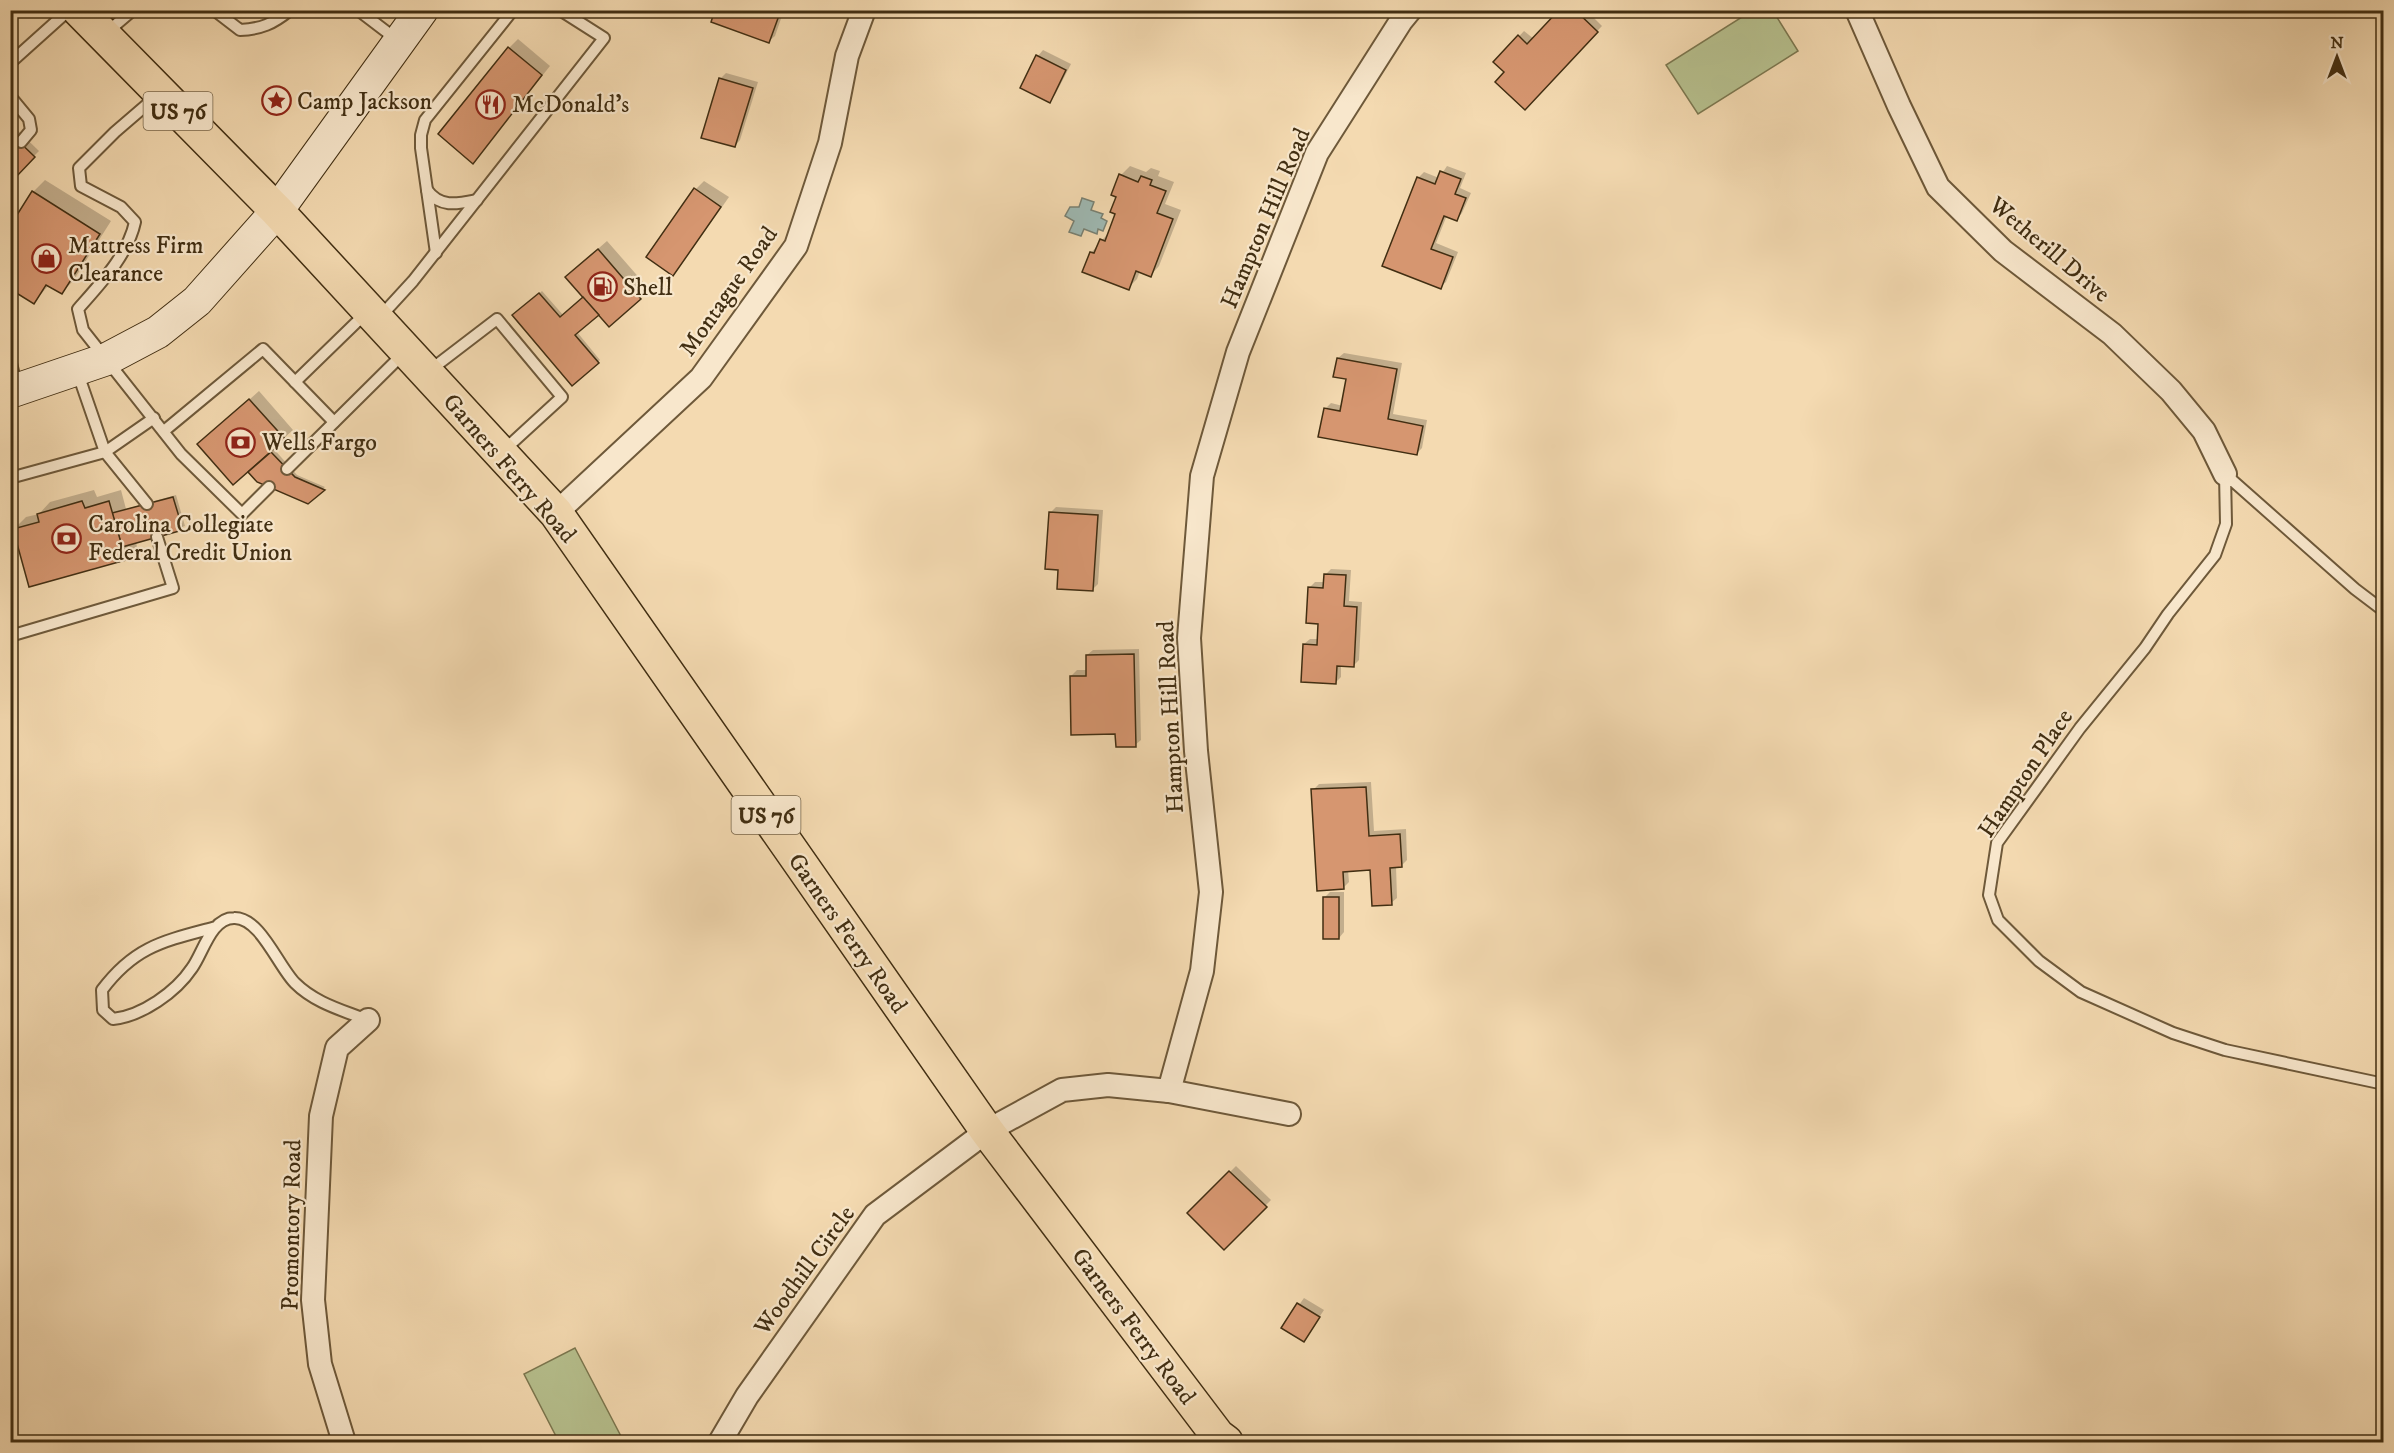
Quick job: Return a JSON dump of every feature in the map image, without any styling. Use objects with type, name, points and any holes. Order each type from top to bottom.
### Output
[{"type":"main road","name":"US 76","points":[[79,10],[277,211]]},
{"type":"main road","points":[[14,391],[107,359],[158,332],[197,301],[277,211],[422,10]]},
{"type":"main road","name":"Garners Ferry Road","points":[[277,211],[556,513],[987,1131],[1226,1443]]},
{"type":"street","name":"Montague Road","points":[[556,513],[701,378],[795,246],[830,144],[847,56],[864,10]]},
{"type":"street","name":"Hampton Hill Road","points":[[1169,1091],[1202,971],[1210,892],[1196,751],[1189,638],[1202,476],[1238,352],[1317,153],[1410,10]]},
{"type":"street","name":"Wetherill Drive","points":[[1857,10],[1938,187],[2002,251],[2112,334],[2171,391],[2204,430],[2225,474]]},
{"type":"street","name":"Promontory Road","points":[[344,1443],[320,1364],[314,1300],[321,1116],[337,1048],[368,1020]]},
{"type":"street","points":[[987,1131],[1062,1090],[1108,1085],[1169,1091],[1289,1114]]},
{"type":"street","name":"Woodhill Circle","points":[[720,1443],[747,1396],[875,1215],[987,1131]]},
{"type":"lane","points":[[10,63],[69,10]]},
{"type":"lane","points":[[104,36],[133,10]]},
{"type":"lane","points":[[214,10],[240,30],[262,28],[278,20],[290,10]]},
{"type":"lane","points":[[358,10],[399,42]]},
{"type":"lane","points":[[436,253],[421,135],[425,120],[513,10]]},
{"type":"lane","points":[[295,382],[373,315],[436,253],[604,38],[560,10]]},
{"type":"lane","points":[[160,93],[115,132],[79,168],[81,186],[121,207],[135,222],[132,238],[99,286],[78,309],[83,330],[181,454],[242,514],[269,487]]},
{"type":"lane","points":[[10,96],[29,118],[31,130],[21,142]]},
{"type":"lane","points":[[427,189],[433,199],[444,204],[459,204],[477,200]]},
{"type":"lane","points":[[287,469],[334,422],[416,362],[497,319],[562,397],[501,453]]},
{"type":"lane","points":[[164,431],[263,349],[334,422]]},
{"type":"lane","points":[[10,359],[14,391]]},
{"type":"lane","points":[[76,370],[105,452],[147,504]]},
{"type":"lane","points":[[10,478],[105,452],[154,418]]},
{"type":"lane","points":[[2225,474],[2346,581],[2384,611]]},
{"type":"lane","name":"Hampton Place","points":[[2225,474],[2226,524],[2215,555],[2168,614],[2145,648],[2080,728],[1997,843],[1989,895],[1998,920],[2039,962],[2081,992],[2173,1033],[2225,1050],[2384,1084]]},
{"type":"lane","points":[[12,636],[172,588],[157,537]]},
{"type":"lane","points":[[216,927],[169,940],[137,954],[118,969],[102,990],[103,1010],[113,1019],[127,1017],[173,990],[192,969],[216,927],[225,920],[236,918],[246,921],[260,932],[295,983],[318,1001],[368,1020]]},
{"type":"green space","points":[[1753,10],[1773,11],[1798,51],[1698,114],[1666,65]]},
{"type":"green space","points":[[575,1348],[624,1442],[559,1442],[524,1374]]},
{"type":"water","points":[[1082,198],[1094,202],[1091,210],[1103,214],[1101,218],[1107,221],[1103,231],[1098,229],[1097,234],[1084,229],[1081,236],[1069,232],[1074,221],[1065,216],[1070,207],[1079,207]]},
{"type":"building","points":[[715,10],[781,10],[769,43],[711,22]]},
{"type":"building","points":[[1559,10],[1575,10],[1598,32],[1525,110],[1495,82],[1504,72],[1493,62],[1518,35],[1527,44]]},
{"type":"building","name":"McDonald's","points":[[508,47],[542,75],[473,164],[438,134]]},
{"type":"building","points":[[1036,55],[1066,70],[1050,103],[1020,88]]},
{"type":"building","points":[[719,78],[753,88],[735,147],[701,138]]},
{"type":"building","points":[[10,133],[35,157],[17,176],[10,168]]},
{"type":"building","points":[[1440,171],[1461,179],[1455,194],[1466,198],[1457,221],[1444,216],[1431,249],[1453,257],[1441,289],[1382,266],[1417,177],[1435,184]]},
{"type":"building","points":[[1119,174],[1138,182],[1141,176],[1152,180],[1150,185],[1166,191],[1157,213],[1173,219],[1151,277],[1136,271],[1129,290],[1082,272],[1090,252],[1094,253],[1100,239],[1105,241],[1115,214],[1110,212],[1116,197],[1111,195]]},
{"type":"building","points":[[694,188],[721,207],[673,276],[646,257]]},
{"type":"building","name":"Mattress Firm Clearance","points":[[32,191],[100,234],[62,294],[46,285],[34,304],[10,289],[10,226]]},
{"type":"building","name":"Shell","points":[[598,249],[641,299],[609,327],[565,277]]},
{"type":"building","points":[[539,293],[560,317],[583,297],[599,315],[575,335],[599,363],[572,386],[512,315]]},
{"type":"building","points":[[1337,358],[1397,369],[1388,419],[1423,426],[1417,455],[1318,437],[1324,408],[1340,411],[1346,379],[1333,377]]},
{"type":"building","name":"Wells Fargo","points":[[249,399],[285,439],[233,485],[197,444]]},
{"type":"building","points":[[271,452],[295,477],[325,490],[308,504],[257,482],[248,472]]},
{"type":"building","points":[[173,497],[183,530],[122,547],[112,513]]},
{"type":"building","name":"Carolina Collegiate Federal Credit Union","points":[[82,501],[85,508],[109,501],[126,560],[29,587],[13,529],[39,522],[37,514]]},
{"type":"building","points":[[1049,512],[1098,515],[1093,591],[1057,589],[1058,570],[1045,569]]},
{"type":"building","points":[[1324,574],[1346,575],[1344,606],[1357,607],[1354,667],[1337,666],[1336,684],[1301,682],[1303,644],[1317,645],[1318,624],[1306,623],[1308,587],[1323,588]]},
{"type":"building","points":[[1134,654],[1136,747],[1116,747],[1115,734],[1071,735],[1070,676],[1086,676],[1086,655]]},
{"type":"building","points":[[1366,787],[1369,836],[1400,834],[1402,867],[1390,868],[1392,905],[1372,906],[1370,870],[1343,872],[1344,889],[1317,891],[1311,789]]},
{"type":"building","points":[[1323,897],[1339,897],[1339,939],[1323,939]]},
{"type":"building","points":[[1229,1171],[1267,1207],[1224,1250],[1187,1213]]},
{"type":"building","points":[[1297,1303],[1320,1317],[1304,1342],[1281,1328]]},
{"type":"place","name":"Camp Jackson","points":[[276,101]]},
{"type":"place","name":"McDonald's","points":[[491,104]]},
{"type":"place","name":"Mattress Firm Clearance","points":[[47,259]]},
{"type":"place","name":"Shell","points":[[602,287]]},
{"type":"place","name":"Wells Fargo","points":[[241,442]]},
{"type":"place","name":"Carolina Collegiate Federal Credit Union","points":[[67,538]]}]
